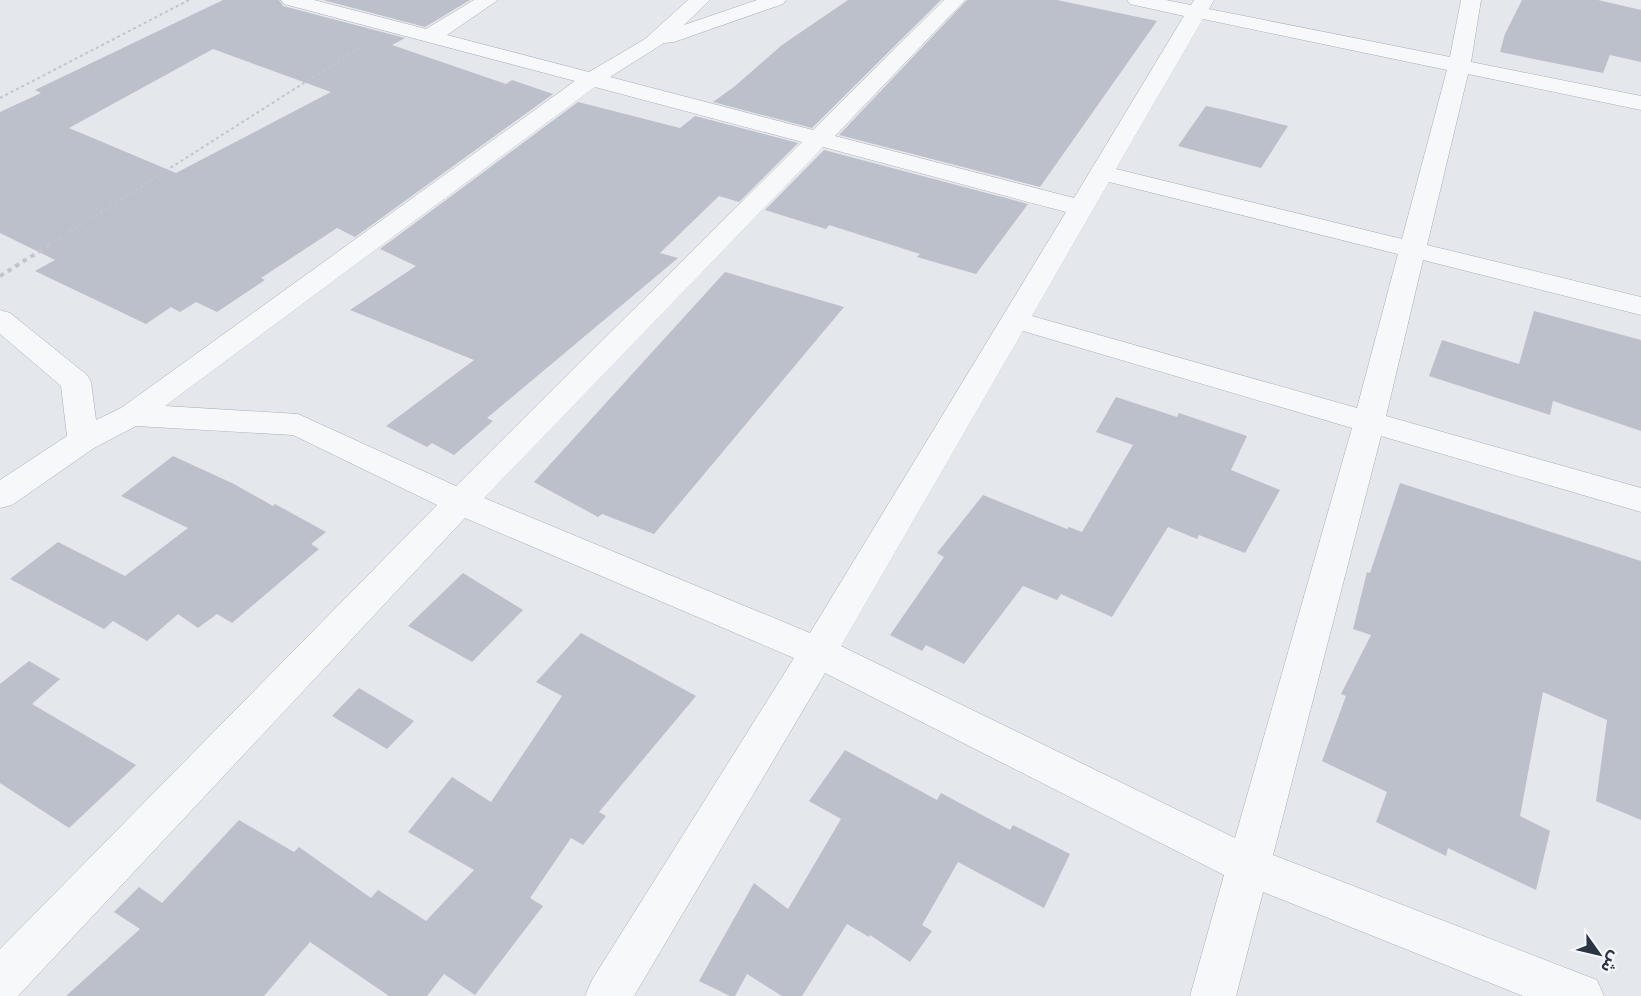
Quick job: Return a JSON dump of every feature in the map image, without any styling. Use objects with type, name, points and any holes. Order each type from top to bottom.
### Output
[{"type":"street","points":[[291,0],[1081,208]]},
{"type":"street","points":[[430,36],[488,0]]},
{"type":"street","points":[[0,496],[82,440],[132,416],[592,79],[652,43],[700,0]]},
{"type":"street","points":[[652,43],[776,0]]},
{"type":"street","points":[[0,982],[460,502],[955,0]]},
{"type":"street","points":[[1137,0],[1201,6],[1459,66],[1641,103]]},
{"type":"street","points":[[1213,996],[1370,422],[1459,66],[1471,0]]},
{"type":"street","points":[[608,996],[818,652],[1201,6]]},
{"type":"street","points":[[1102,173],[1641,306]]},
{"type":"street","points":[[0,319],[76,382],[82,440]]},
{"type":"street","points":[[1015,320],[1641,500]]},
{"type":"street","points":[[132,416],[298,425],[460,502],[818,652],[1247,865],[1581,996]]},
{"type":"path","points":[[0,98],[189,0]]},
{"type":"path","points":[[0,276],[392,27]]},
{"type":"building","points":[[223,0],[279,0],[283,6],[405,38],[392,45],[506,84],[512,80],[553,94],[355,237],[337,228],[261,278],[265,280],[217,312],[196,302],[180,312],[171,307],[146,324],[35,271],[55,260],[0,233],[0,112],[41,93],[35,90]],"holes":[[[213,49],[331,92],[176,173],[69,128]]]},
{"type":"building","points":[[323,0],[470,0],[425,27]]},
{"type":"building","points":[[848,0],[941,0],[812,128],[713,102],[782,45]]},
{"type":"building","points":[[967,0],[1057,0],[1157,21],[1040,187],[839,135]]},
{"type":"building","points":[[1522,0],[1598,0],[1641,10],[1641,62],[1610,55],[1603,73],[1500,52],[1505,34]]},
{"type":"building","points":[[578,102],[680,128],[695,116],[798,143],[739,202],[719,196],[660,253],[678,258],[487,418],[493,421],[454,455],[432,443],[427,447],[386,426],[474,360],[350,310],[416,266],[380,249]]},
{"type":"building","points":[[1206,106],[1288,126],[1261,168],[1178,146]]},
{"type":"building","points":[[824,150],[1028,204],[976,274],[917,257],[920,254],[829,225],[826,229],[765,210]]},
{"type":"building","points":[[725,272],[844,307],[654,534],[602,514],[598,517],[534,482]]},
{"type":"building","points":[[1534,311],[1641,340],[1641,431],[1553,401],[1550,415],[1429,376],[1442,340],[1519,364]]},
{"type":"building","points":[[1116,397],[1177,417],[1179,413],[1247,436],[1231,470],[1280,490],[1245,553],[1199,535],[1197,539],[1168,527],[1112,617],[1061,594],[1057,600],[1023,586],[964,664],[926,645],[922,651],[890,635],[944,557],[937,553],[983,495],[1067,529],[1069,527],[1082,532],[1133,445],[1096,432]]},
{"type":"building","points":[[173,456],[234,484],[273,506],[275,504],[326,532],[311,544],[319,549],[232,623],[217,614],[198,628],[178,614],[147,641],[113,621],[104,629],[10,579],[58,542],[125,576],[188,528],[121,496]]},
{"type":"building","points":[[1400,483],[1641,561],[1641,820],[1596,801],[1607,720],[1543,692],[1520,816],[1550,831],[1536,890],[1448,848],[1446,856],[1376,822],[1387,792],[1322,761],[1346,696],[1341,694],[1371,635],[1353,629],[1367,572],[1370,573]]},
{"type":"building","points":[[463,573],[523,610],[472,662],[408,626]]},
{"type":"building","points":[[581,633],[696,696],[599,812],[606,816],[583,845],[571,838],[530,898],[543,906],[475,995],[444,974],[427,996],[389,996],[310,942],[264,996],[66,996],[140,929],[114,912],[139,887],[162,903],[239,820],[294,852],[299,847],[371,898],[378,890],[426,921],[474,870],[408,832],[452,777],[491,802],[562,696],[536,682]]},
{"type":"building","points":[[29,661],[60,679],[32,704],[136,765],[69,828],[0,783],[0,684]]},
{"type":"building","points":[[359,688],[414,721],[387,749],[332,716]]},
{"type":"building","points":[[845,750],[937,800],[941,793],[1010,830],[1013,825],[1070,854],[1044,908],[958,862],[922,925],[932,931],[910,962],[870,935],[869,937],[847,924],[802,996],[782,996],[747,974],[735,996],[730,996],[699,981],[754,883],[788,909],[841,819],[809,801]]}]
